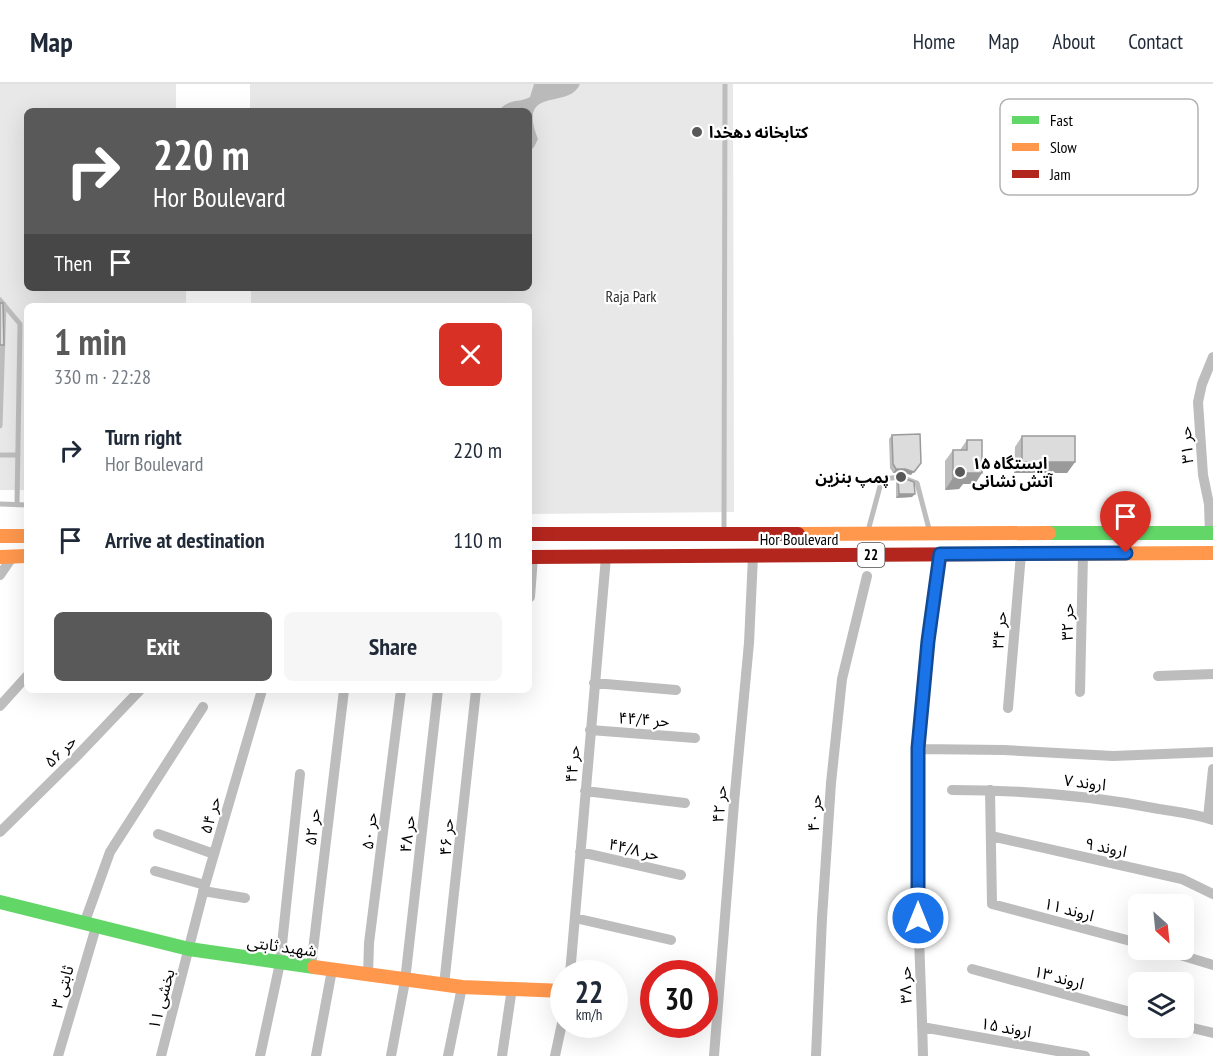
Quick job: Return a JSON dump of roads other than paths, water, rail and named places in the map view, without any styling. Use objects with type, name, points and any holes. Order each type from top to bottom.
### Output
[{"type":"main road","name":"Hor Boulevard","points":[[532,534],[1211,533]]},
{"type":"main road","points":[[0,536],[24,536]]},
{"type":"main road","name":"Hor Boulevard","points":[[532,557],[1213,553]]},
{"type":"main road","name":"شهید ثابتی","points":[[0,902],[189,949],[405,981],[462,987],[550,991]]},
{"type":"street","name":"حر ۳۱","points":[[1211,533],[1211,498],[1203,475],[1198,402],[1202,384],[1213,357]]},
{"type":"street","name":"حر ۳۸","points":[[923,1056],[918,918],[918,748],[928,641],[940,554]]},
{"type":"street","name":"حر ۳۴","points":[[1008,708],[1021,554]]},
{"type":"street","name":"حر ۳۲","points":[[1080,692],[1083,554]]},
{"type":"street","points":[[0,575],[13,556]]},
{"type":"street","name":"حر ۴۴","points":[[571,960],[606,556]]},
{"type":"street","name":"حر ۴۲","points":[[714,1056],[749,643],[753,556]]},
{"type":"street","name":"حر ۴۰","points":[[816,1056],[831,783],[842,679],[867,576]]},
{"type":"street","points":[[1158,676],[1213,674]]},
{"type":"street","points":[[0,706],[24,679]]},
{"type":"street","points":[[594,683],[676,690]]},
{"type":"street","name":"حر ۵۶","points":[[0,832],[137,693]]},
{"type":"street","name":"حر ۵۴","points":[[189,949],[204,888],[261,693]]},
{"type":"street","name":"حر ۵۲","points":[[311,967],[344,693]]},
{"type":"street","name":"حر ۵۰","points":[[368,976],[369,942],[401,693]]},
{"type":"street","name":"حر ۴۸","points":[[391,1056],[405,981],[438,693]]},
{"type":"street","name":"حر ۴۶","points":[[444,985],[476,693]]},
{"type":"street","name":"ثابتی ۳","points":[[58,1056],[110,852],[202,707]]},
{"type":"street","name":"حر ۴۴/۴","points":[[590,730],[695,738]]},
{"type":"street","points":[[918,748],[1113,756],[1213,752]]},
{"type":"street","points":[[1210,819],[1213,769]]},
{"type":"street","points":[[260,1056],[280,963],[300,774]]},
{"type":"street","name":"اروند ۷","points":[[952,790],[1074,794],[1210,819]]},
{"type":"street","points":[[990,790],[991,836]]},
{"type":"street","points":[[585,791],[685,803]]},
{"type":"street","points":[[158,834],[214,854]]},
{"type":"street","name":"اروند ۹","points":[[991,836],[1182,879],[1213,894]]},
{"type":"street","name":"اروند ۱۱","points":[[991,836],[992,904],[1128,940]]},
{"type":"street","name":"حر ۴۴/۸","points":[[580,852],[681,875]]},
{"type":"street","points":[[155,871],[204,888],[245,898]]},
{"type":"street","points":[[574,918],[671,940]]},
{"type":"street","name":"بخشی ۱۱","points":[[161,1056],[189,949]]},
{"type":"street","points":[[1194,959],[1213,965]]},
{"type":"street","name":"اروند ۱۳","points":[[972,969],[1128,1011]]},
{"type":"street","points":[[316,1056],[332,970]]},
{"type":"street","points":[[448,1056],[462,987]]},
{"type":"street","points":[[502,1056],[512,988]]},
{"type":"street","name":"اروند ۱۵","points":[[922,1027],[1085,1056]]},
{"type":"street","points":[[1194,1028],[1213,1033]]},
{"type":"street","points":[[555,1056],[559,1038]]},
{"type":"lane","points":[[724,535],[725,84]]},
{"type":"lane","points":[[0,426],[2,302]]},
{"type":"lane","points":[[2,302],[20,324],[17,505]]},
{"type":"lane","points":[[0,455],[18,455]]},
{"type":"lane","points":[[867,534],[882,479],[901,477],[917,483],[930,534]]},
{"type":"lane","points":[[0,504],[24,505]]},
{"type":"place","name":"کتابخانه دهخدا","points":[[697,132]]},
{"type":"place","name":"ایستگاه ۱۵ آتش نشانی","points":[[960,472]]},
{"type":"place","name":"پمپ بنزین","points":[[901,477]]},
{"type":"park label","name":"Raja Park","points":[[631,296]]}]
